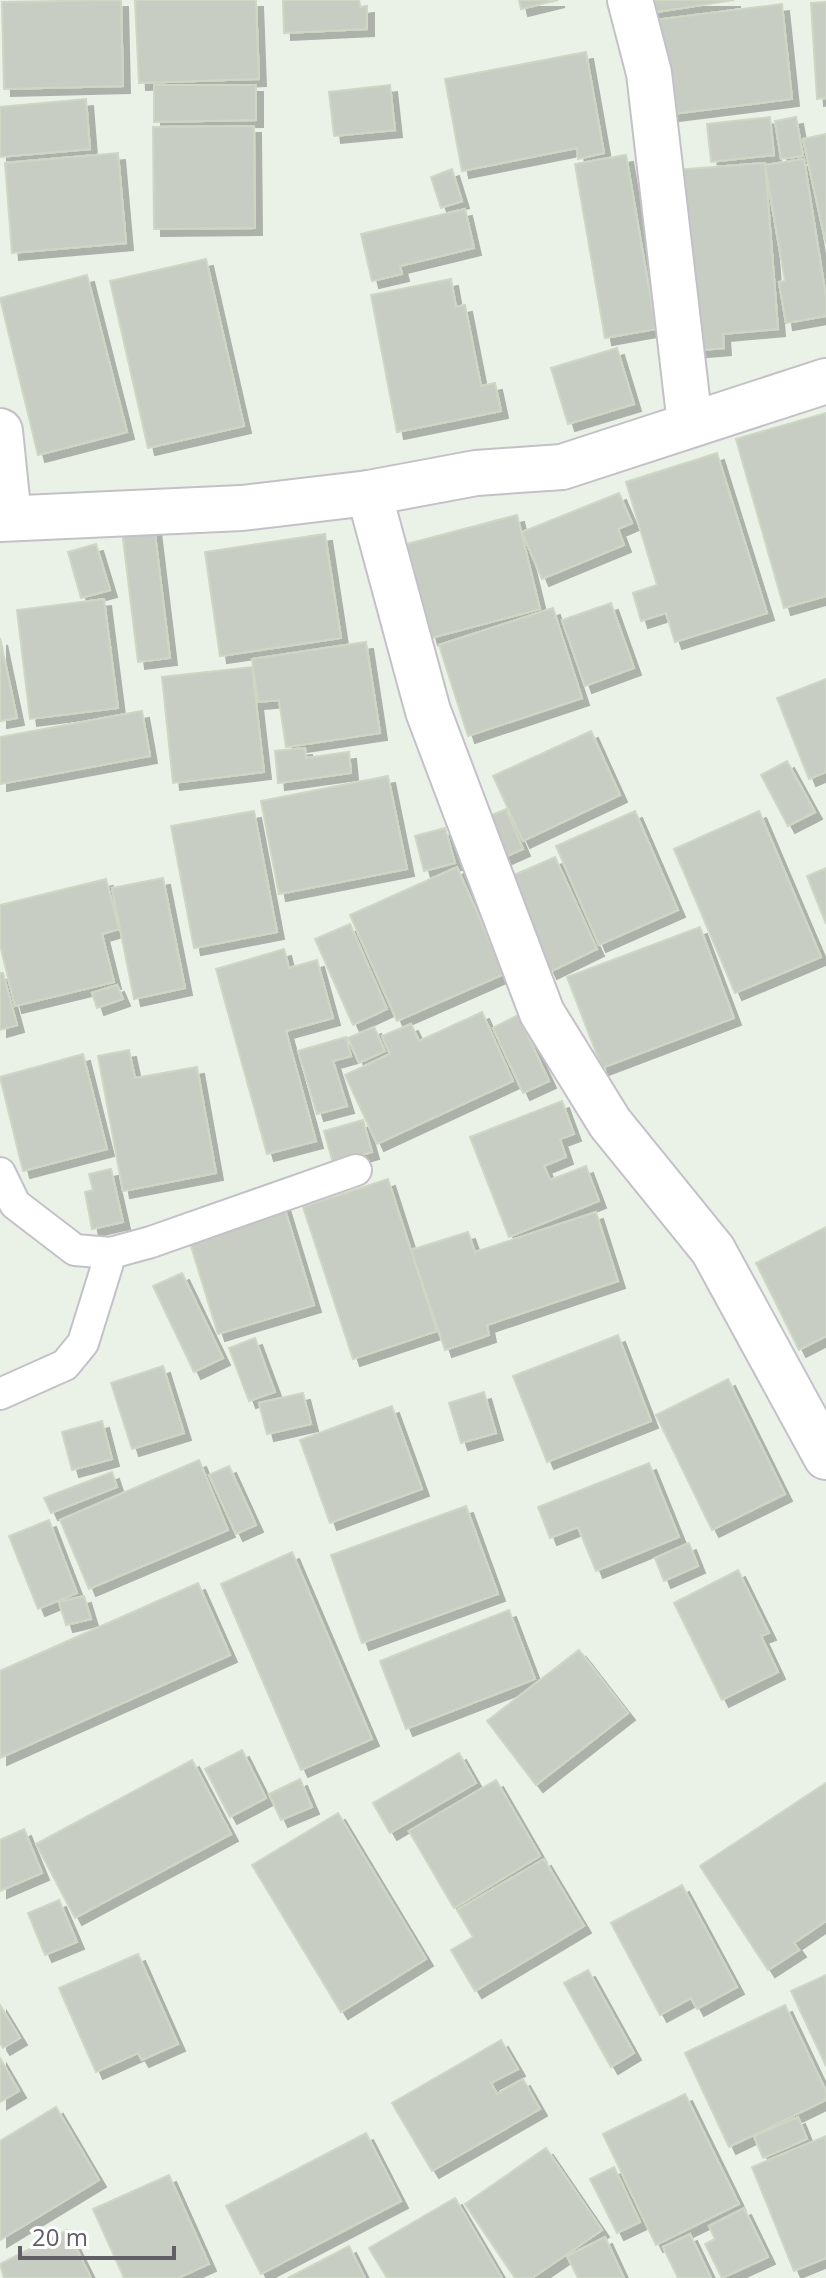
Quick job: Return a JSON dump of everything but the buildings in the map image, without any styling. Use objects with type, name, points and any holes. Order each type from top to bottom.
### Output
[{"type":"street","points":[[630,0],[649,73],[690,424]]},
{"type":"street","points":[[0,431],[5,519],[242,508],[369,493],[476,473],[562,467],[826,381]]},
{"type":"street","points":[[369,493],[428,711],[542,1013],[610,1123],[713,1250],[826,1457]]},
{"type":"lane","points":[[0,1173],[15,1204],[75,1250],[111,1253],[151,1242],[356,1170]]},
{"type":"lane","points":[[0,1394],[65,1365],[83,1343],[111,1253]]}]
